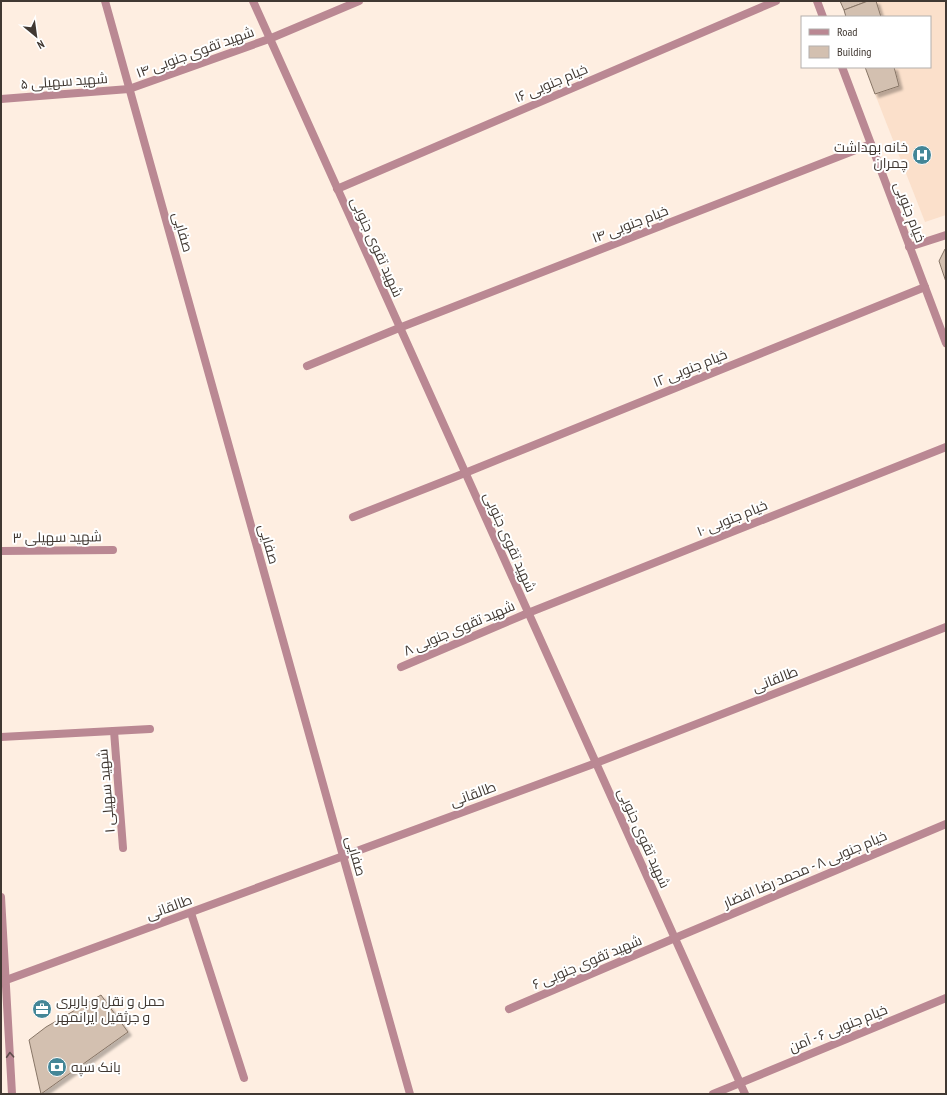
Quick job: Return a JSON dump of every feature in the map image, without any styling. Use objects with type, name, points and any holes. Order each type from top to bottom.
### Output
[{"type":"street","name":"صفایی","points":[[105,1],[410,1094]]},
{"type":"street","name":"شهید تقوی جنوبی","points":[[252,1],[745,1094]]},
{"type":"street","name":"شهید تقوی جنوبی ۱۴","points":[[129,89],[269,39],[359,1]]},
{"type":"street","name":"خیام جنوبی ۱۶","points":[[336,189],[776,1]]},
{"type":"street","points":[[817,1],[823,16]]},
{"type":"street","name":"خیام جنوبی","points":[[842,68],[946,343]]},
{"type":"street","name":"شهید سهیلی ۵","points":[[1,98],[129,89]]},
{"type":"street","name":"خیام جنوبی ۱۴","points":[[307,366],[399,328],[871,144]]},
{"type":"street","points":[[909,247],[946,235]]},
{"type":"street","name":"خیام جنوبی ۱۲","points":[[353,517],[925,287]]},
{"type":"street","name":"خیام جنوبی ۱۰","points":[[528,613],[946,447]]},
{"type":"street","name":"شهید سهیلی ۳","points":[[1,551],[113,550]]},
{"type":"street","name":"شهید تقوی جنوبی ۸","points":[[401,667],[528,613]]},
{"type":"street","name":"طالقانی","points":[[4,982],[596,763],[946,627]]},
{"type":"street","name":"شهید سهیلی ۱","points":[[1,736],[150,728]]},
{"type":"street","name":"شهید سهیلی ۱","points":[[114,731],[123,848]]},
{"type":"street","name":"خیام جنوبی ۸ - محمد رضا افضار","points":[[675,938],[946,824]]},
{"type":"street","points":[[1,897],[4,982],[12,1094]]},
{"type":"street","points":[[191,913],[244,1078]]},
{"type":"street","name":"شهید تقوی جنوبی ۶","points":[[509,1009],[675,938]]},
{"type":"street","name":"خیام جنوبی ۶ - آمن","points":[[714,1094],[946,998]]},
{"type":"shaded area","name":"خانه بهداشت چمران","points":[[876,1],[946,1],[946,215],[925,222],[875,94],[899,86],[894,68],[931,68],[931,16],[881,16]]},
{"type":"building","points":[[840,1],[868,1],[844,10]]},
{"type":"building","points":[[868,1],[876,1],[881,16],[846,16],[844,10]]},
{"type":"building","points":[[865,68],[894,68],[899,86],[875,94]]},
{"type":"building","points":[[946,249],[946,282],[939,261]]},
{"type":"building","name":"بانک سپه","points":[[101,995],[128,1032],[41,1094],[29,1040],[46,1027]]},
{"type":"place","name":"خانه بهداشت چمران","points":[[922,155]]},
{"type":"place","name":"حمل و نقل و باربری و جرثقیل ایرانمهر","points":[[42,1009]]},
{"type":"place","name":"بانک سپه","points":[[57,1067]]}]
